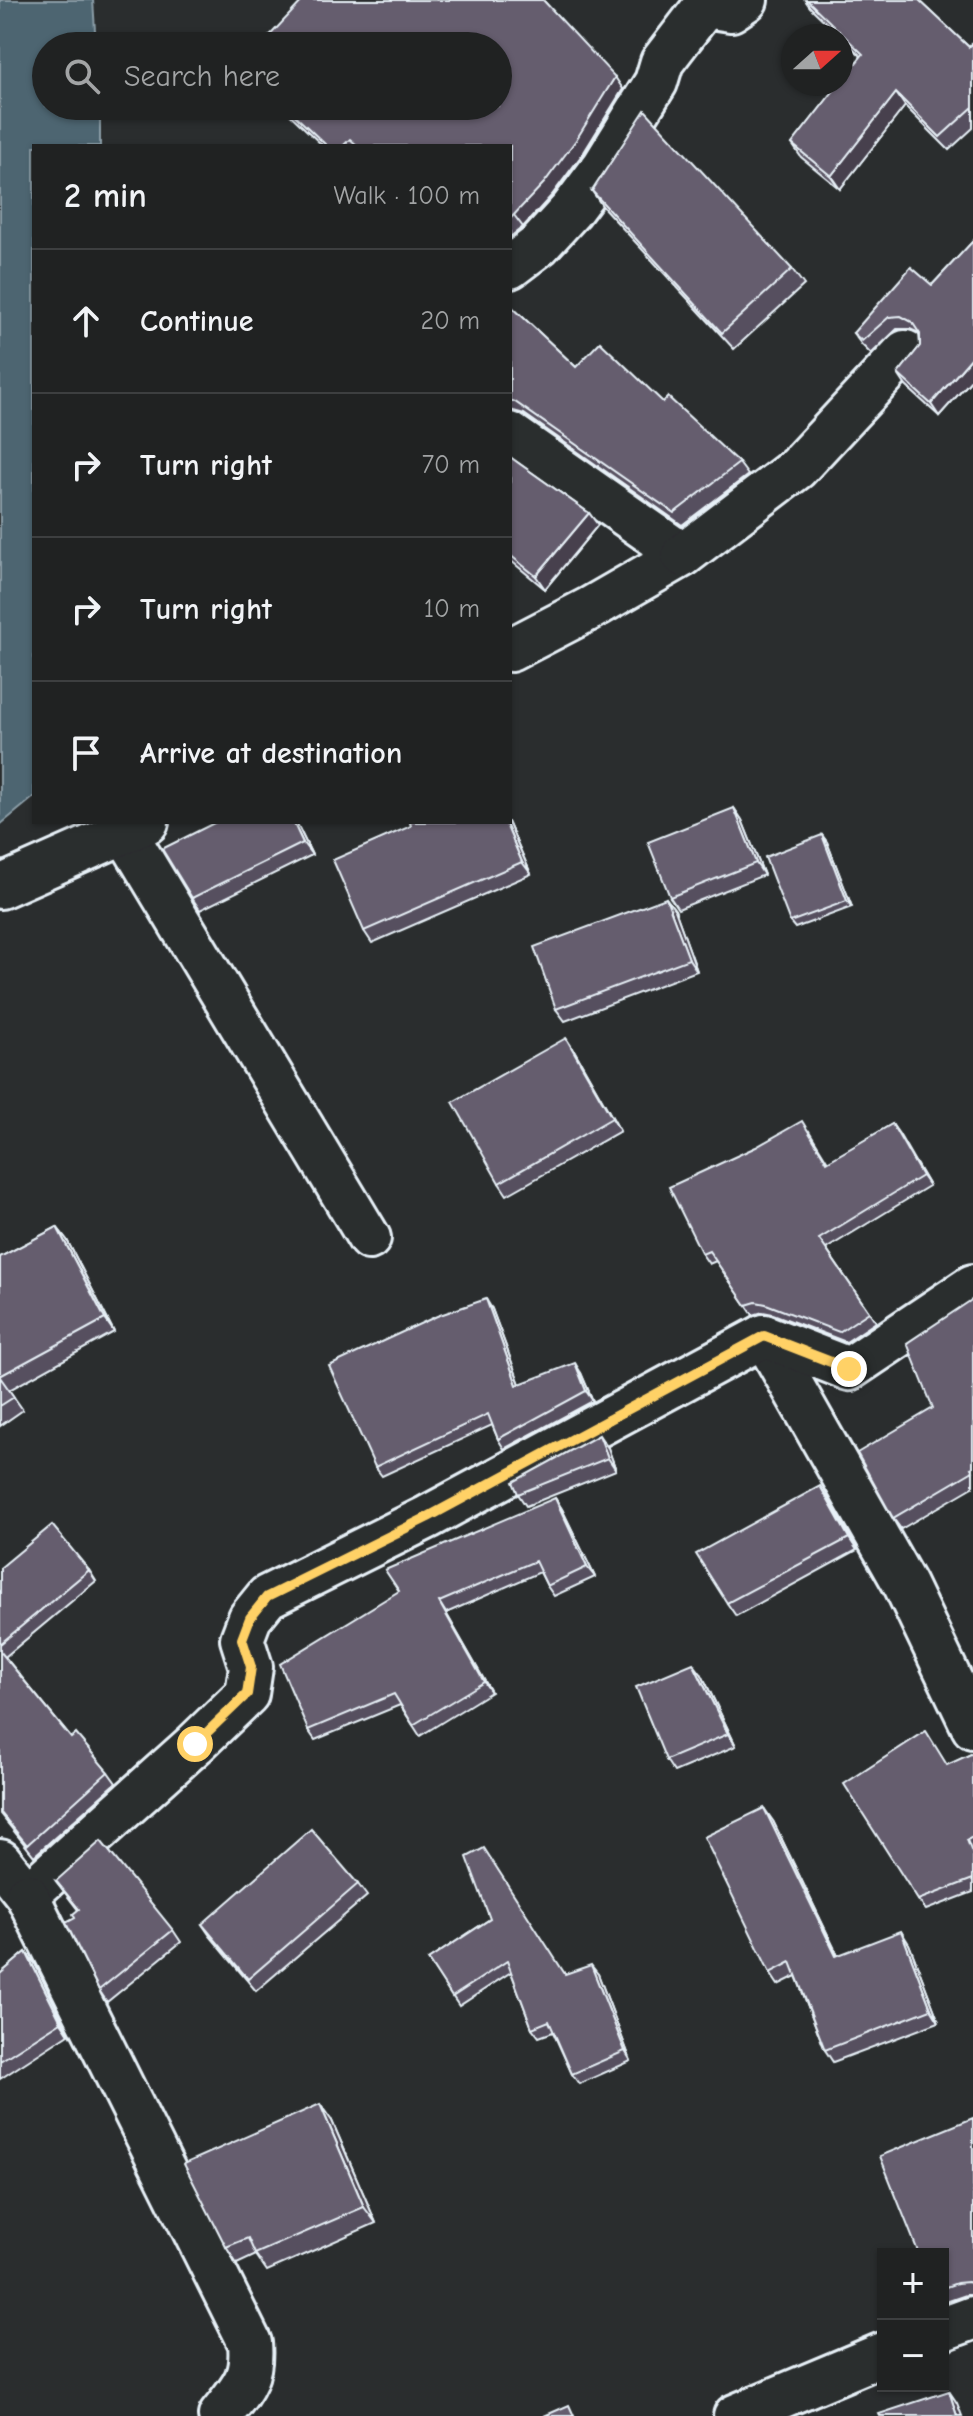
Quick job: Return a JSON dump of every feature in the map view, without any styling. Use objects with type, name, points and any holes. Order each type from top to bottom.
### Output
[{"type":"street","points":[[512,265],[539,245],[571,210],[604,166],[656,82],[662,62],[705,6],[731,10],[746,0]]},
{"type":"street","points":[[512,649],[683,555],[797,468],[905,352]]},
{"type":"street","points":[[512,435],[683,555]]},
{"type":"street","points":[[0,887],[136,827],[369,1238]]},
{"type":"street","points":[[27,1895],[247,1694],[251,1667],[242,1639],[250,1618],[267,1597],[428,1517],[764,1336],[849,1369],[973,1286]]},
{"type":"street","points":[[764,1336],[905,1585],[973,1727]]},
{"type":"street","points":[[0,1861],[27,1895],[250,2343],[252,2367],[241,2390],[220,2416]]},
{"type":"street","points":[[949,2327],[973,2318]]},
{"type":"street","points":[[735,2416],[877,2357]]},
{"type":"water","points":[[0,0],[93,0],[95,32],[32,32],[32,120],[100,120],[100,144],[32,144],[32,799],[0,825]]},
{"type":"building","points":[[303,0],[543,0],[615,77],[576,140],[544,183],[512,217],[512,144],[356,144],[350,139],[345,144],[325,144],[300,120],[512,120],[512,32],[273,32]]},
{"type":"building","points":[[807,0],[919,0],[969,47],[973,43],[973,107],[940,137],[896,93],[831,176],[792,144],[830,96],[853,96],[853,67],[863,54],[853,44],[853,24],[832,24]]},
{"type":"building","points":[[645,110],[792,269],[722,333],[592,191]]},
{"type":"building","points":[[973,241],[973,356],[931,404],[898,374],[920,346],[920,334],[912,322],[901,316],[889,317],[862,341],[853,333],[911,267],[932,285]]},
{"type":"building","points":[[512,307],[576,367],[600,342],[663,402],[668,397],[739,463],[674,513],[512,401]]},
{"type":"building","points":[[512,458],[589,513],[536,576],[512,557]]},
{"type":"building","points":[[734,808],[756,863],[670,897],[648,842]]},
{"type":"building","points":[[212,824],[294,824],[303,843],[192,898],[162,849]]},
{"type":"building","points":[[506,824],[522,862],[364,931],[333,860],[411,826]]},
{"type":"building","points":[[822,835],[847,901],[790,922],[765,857]]},
{"type":"building","points":[[666,898],[689,959],[556,1009],[534,947]]},
{"type":"building","points":[[566,1038],[612,1118],[499,1183],[453,1102]]},
{"type":"building","points":[[802,1121],[827,1162],[892,1124],[922,1176],[819,1239],[869,1312],[839,1332],[766,1304],[756,1302],[746,1305],[709,1251],[702,1254],[669,1187],[756,1147]]},
{"type":"building","points":[[57,1227],[105,1319],[0,1376],[0,1257]]},
{"type":"building","points":[[486,1299],[517,1385],[575,1363],[586,1391],[498,1439],[488,1414],[375,1467],[329,1366],[437,1316]]},
{"type":"building","points":[[973,1299],[973,1471],[893,1518],[857,1453],[933,1408],[907,1343]]},
{"type":"building","points":[[0,1377],[14,1397],[0,1406]]},
{"type":"building","points":[[599,1435],[608,1458],[518,1494],[513,1482]]},
{"type":"building","points":[[820,1486],[849,1538],[727,1603],[696,1554]]},
{"type":"building","points":[[555,1498],[587,1567],[547,1586],[535,1561],[439,1602],[484,1682],[413,1725],[394,1694],[308,1730],[280,1664],[399,1591],[385,1570]]},
{"type":"building","points":[[52,1525],[89,1570],[0,1644],[0,1568]]},
{"type":"building","points":[[0,1651],[71,1738],[76,1734],[108,1772],[27,1845],[0,1812]]},
{"type":"building","points":[[693,1663],[728,1734],[666,1760],[636,1687]]},
{"type":"building","points":[[926,1731],[947,1765],[973,1753],[973,1837],[967,1840],[973,1855],[973,1879],[918,1900],[844,1784]]},
{"type":"building","points":[[764,1808],[836,1956],[901,1931],[931,2009],[825,2050],[791,1962],[770,1973],[704,1837]]},
{"type":"building","points":[[311,1829],[358,1884],[248,1979],[202,1924]]},
{"type":"building","points":[[101,1841],[173,1930],[99,1990],[66,1923],[75,1918],[73,1914],[79,1909],[56,1881]]},
{"type":"building","points":[[484,1848],[565,1974],[591,1965],[625,2051],[572,2074],[549,2021],[532,2028],[507,1961],[452,1997],[428,1960],[490,1919],[467,1857]]},
{"type":"building","points":[[26,1952],[61,2022],[0,2061],[0,1974]]},
{"type":"building","points":[[320,2104],[364,2207],[255,2254],[248,2238],[226,2247],[184,2164]]},
{"type":"building","points":[[973,2118],[973,2284],[949,2286],[949,2248],[917,2248],[880,2156]]},
{"type":"building","points":[[949,2391],[957,2416],[880,2416]]},
{"type":"building","points":[[569,2405],[574,2416],[544,2416]]},
{"type":"route","points":[[195,1744],[247,1694],[251,1667],[242,1639],[250,1618],[267,1597],[428,1517],[764,1336],[849,1369]]}]
